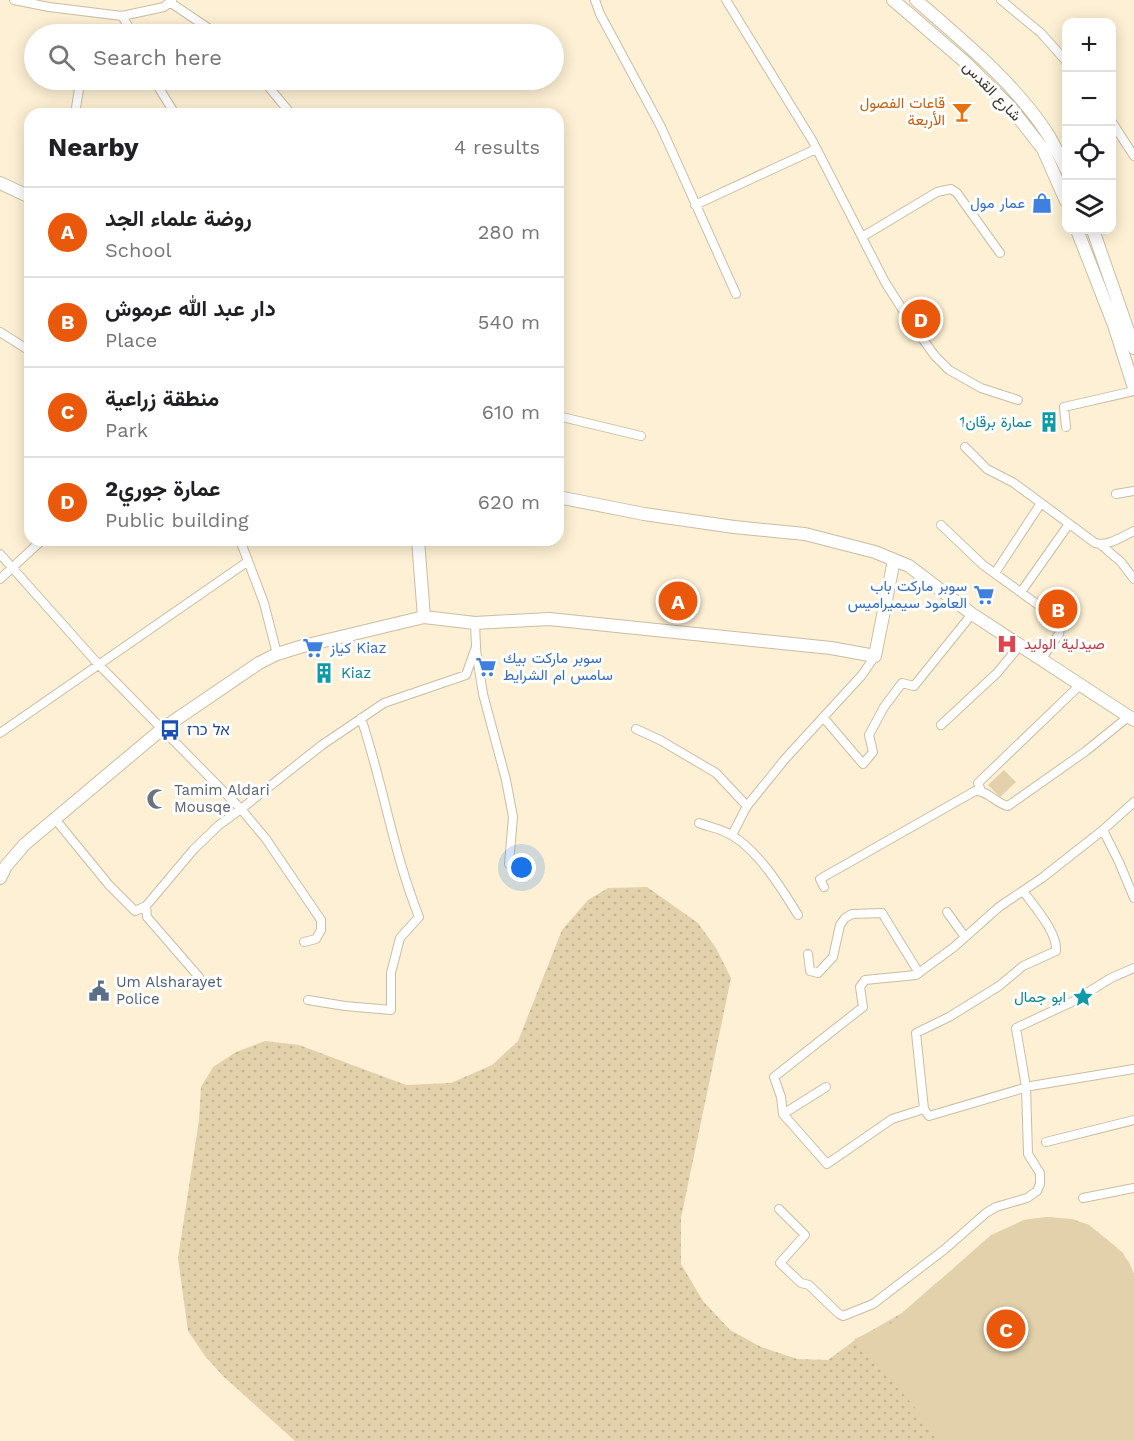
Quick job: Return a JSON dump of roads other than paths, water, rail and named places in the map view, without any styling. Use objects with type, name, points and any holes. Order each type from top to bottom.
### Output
[{"type":"street","points":[[14,0],[122,16],[152,11],[172,1],[203,24]]},
{"type":"street","points":[[595,0],[600,14],[661,127],[736,294]]},
{"type":"street","points":[[726,0],[816,149],[885,282],[935,356],[949,370],[981,388],[1018,400]]},
{"type":"street","name":"شارع القدس","points":[[892,0],[965,62],[1011,108],[1043,149],[1062,192]]},
{"type":"street","name":"شارع القدس","points":[[916,0],[966,43],[1017,94],[1048,136],[1062,162]]},
{"type":"street","points":[[1002,0],[1041,33],[1062,57]]},
{"type":"street","points":[[122,16],[127,24]]},
{"type":"street","points":[[76,108],[79,90]]},
{"type":"street","points":[[160,90],[170,108]]},
{"type":"street","points":[[271,90],[286,108]]},
{"type":"street","points":[[1115,126],[1134,156]]},
{"type":"street","points":[[695,206],[816,149]]},
{"type":"street","points":[[0,183],[24,194]]},
{"type":"street","points":[[862,237],[937,192],[951,189],[957,193],[1000,253]]},
{"type":"street","points":[[1066,428],[1064,407],[1134,390],[1114,325],[1079,234]]},
{"type":"street","points":[[1094,234],[1134,348]]},
{"type":"street","points":[[0,332],[24,347]]},
{"type":"street","points":[[564,417],[641,436]]},
{"type":"street","points":[[965,447],[987,469],[1014,483],[1100,544],[1121,562],[1134,579]]},
{"type":"street","points":[[1116,494],[1134,491]]},
{"type":"street","points":[[564,498],[644,514],[734,527],[805,534],[875,552],[909,566],[972,614],[1131,718],[1008,806],[1000,805],[981,791],[978,783],[1080,685]]},
{"type":"street","points":[[995,573],[1041,503]]},
{"type":"street","points":[[1021,592],[1069,524]]},
{"type":"street","points":[[941,525],[995,573],[1055,617],[1061,624],[1059,634],[1042,658]]},
{"type":"street","points":[[1100,544],[1108,543],[1134,531]]},
{"type":"street","points":[[0,579],[36,546]]},
{"type":"street","points":[[242,546],[264,603],[277,654]]},
{"type":"street","points":[[418,546],[424,617]]},
{"type":"street","points":[[0,554],[99,665],[241,809],[266,840],[321,920],[321,930],[316,939],[304,942]]},
{"type":"street","points":[[732,835],[747,806],[862,675],[875,656],[894,560]]},
{"type":"street","points":[[0,732],[247,562]]},
{"type":"street","points":[[823,717],[863,764],[873,752],[869,735],[884,707],[903,683],[914,686],[972,614]]},
{"type":"street","points":[[0,878],[6,866],[25,844],[162,729],[259,663],[277,654],[360,631],[424,617],[475,622],[549,619],[831,648],[875,656]]},
{"type":"street","points":[[475,622],[483,694],[506,780],[513,817],[508,864]]},
{"type":"street","points":[[941,725],[997,673],[1021,644]]},
{"type":"street","points":[[55,819],[109,885],[135,911],[146,906],[194,849],[219,825],[322,745],[384,703],[466,675],[476,647]]},
{"type":"street","points":[[308,1000],[391,1010],[391,973],[400,938],[419,917],[405,882],[376,761],[361,718]]},
{"type":"street","points":[[636,729],[716,772],[747,806]]},
{"type":"street","points":[[824,887],[820,879],[975,791],[981,791]]},
{"type":"street","points":[[924,1109],[892,1119],[827,1164],[783,1114],[781,1097],[774,1077],[863,1007],[860,987],[865,980],[916,975],[999,908],[1103,830],[1134,802]]},
{"type":"street","points":[[699,823],[732,835],[753,854],[781,887],[798,915]]},
{"type":"street","points":[[1103,830],[1134,898]]},
{"type":"street","points":[[1023,891],[1057,943],[1056,951],[1023,966],[999,986],[949,1017],[916,1034],[924,1109],[929,1116],[1026,1087],[1134,1069]]},
{"type":"street","points":[[146,906],[147,917],[200,977]]},
{"type":"street","points":[[947,912],[965,937]]},
{"type":"street","points":[[808,954],[810,971],[818,973],[833,957],[840,924],[845,918],[852,914],[882,914],[919,973]]},
{"type":"street","points":[[779,1209],[805,1235],[780,1263],[801,1283],[809,1285],[838,1314],[843,1316],[873,1304],[945,1249],[986,1213],[996,1207],[1027,1198],[1037,1191],[1040,1184],[1040,1173],[1028,1154],[1026,1087],[1016,1028],[1074,1001],[1111,978],[1134,968]]},
{"type":"street","points":[[783,1114],[826,1087]]},
{"type":"street","points":[[1046,1142],[1134,1120]]},
{"type":"street","points":[[1083,1198],[1134,1188]]},
{"type":"place","name":"قاعات الفصول الأربعة","points":[[962,112]]},
{"type":"place","name":"عمار مول","points":[[1042,203]]},
{"type":"place","name":"عمارة جوري2","points":[[921,319]]},
{"type":"place","name":"1عمارة برقان","points":[[1049,422]]},
{"type":"place","name":"سوبر ماركت باب العامود سيميراميس","points":[[984,595]]},
{"type":"place","name":"روضة علماء الجد","points":[[678,601]]},
{"type":"place","name":"دار عبد الله عرموش","points":[[1058,609]]},
{"type":"place","name":"صيدلية الوليد","points":[[1007,644]]},
{"type":"place","name":"كياز Kiaz","points":[[313,648]]},
{"type":"place","name":"سوبر ماركت بيك سامس ام الشرايط","points":[[486,667]]},
{"type":"place","name":"Kiaz","points":[[324,673]]},
{"type":"place","name":"אל כרז","points":[[170,730]]},
{"type":"place","name":"Tamim Aldari Mousqe","points":[[157,799]]},
{"type":"place","name":"Um Alsharayet Police","points":[[99,991]]},
{"type":"place","name":"ابو جمال","points":[[1083,997]]},
{"type":"place","name":"منطقة زراعية","points":[[1006,1329]]}]
